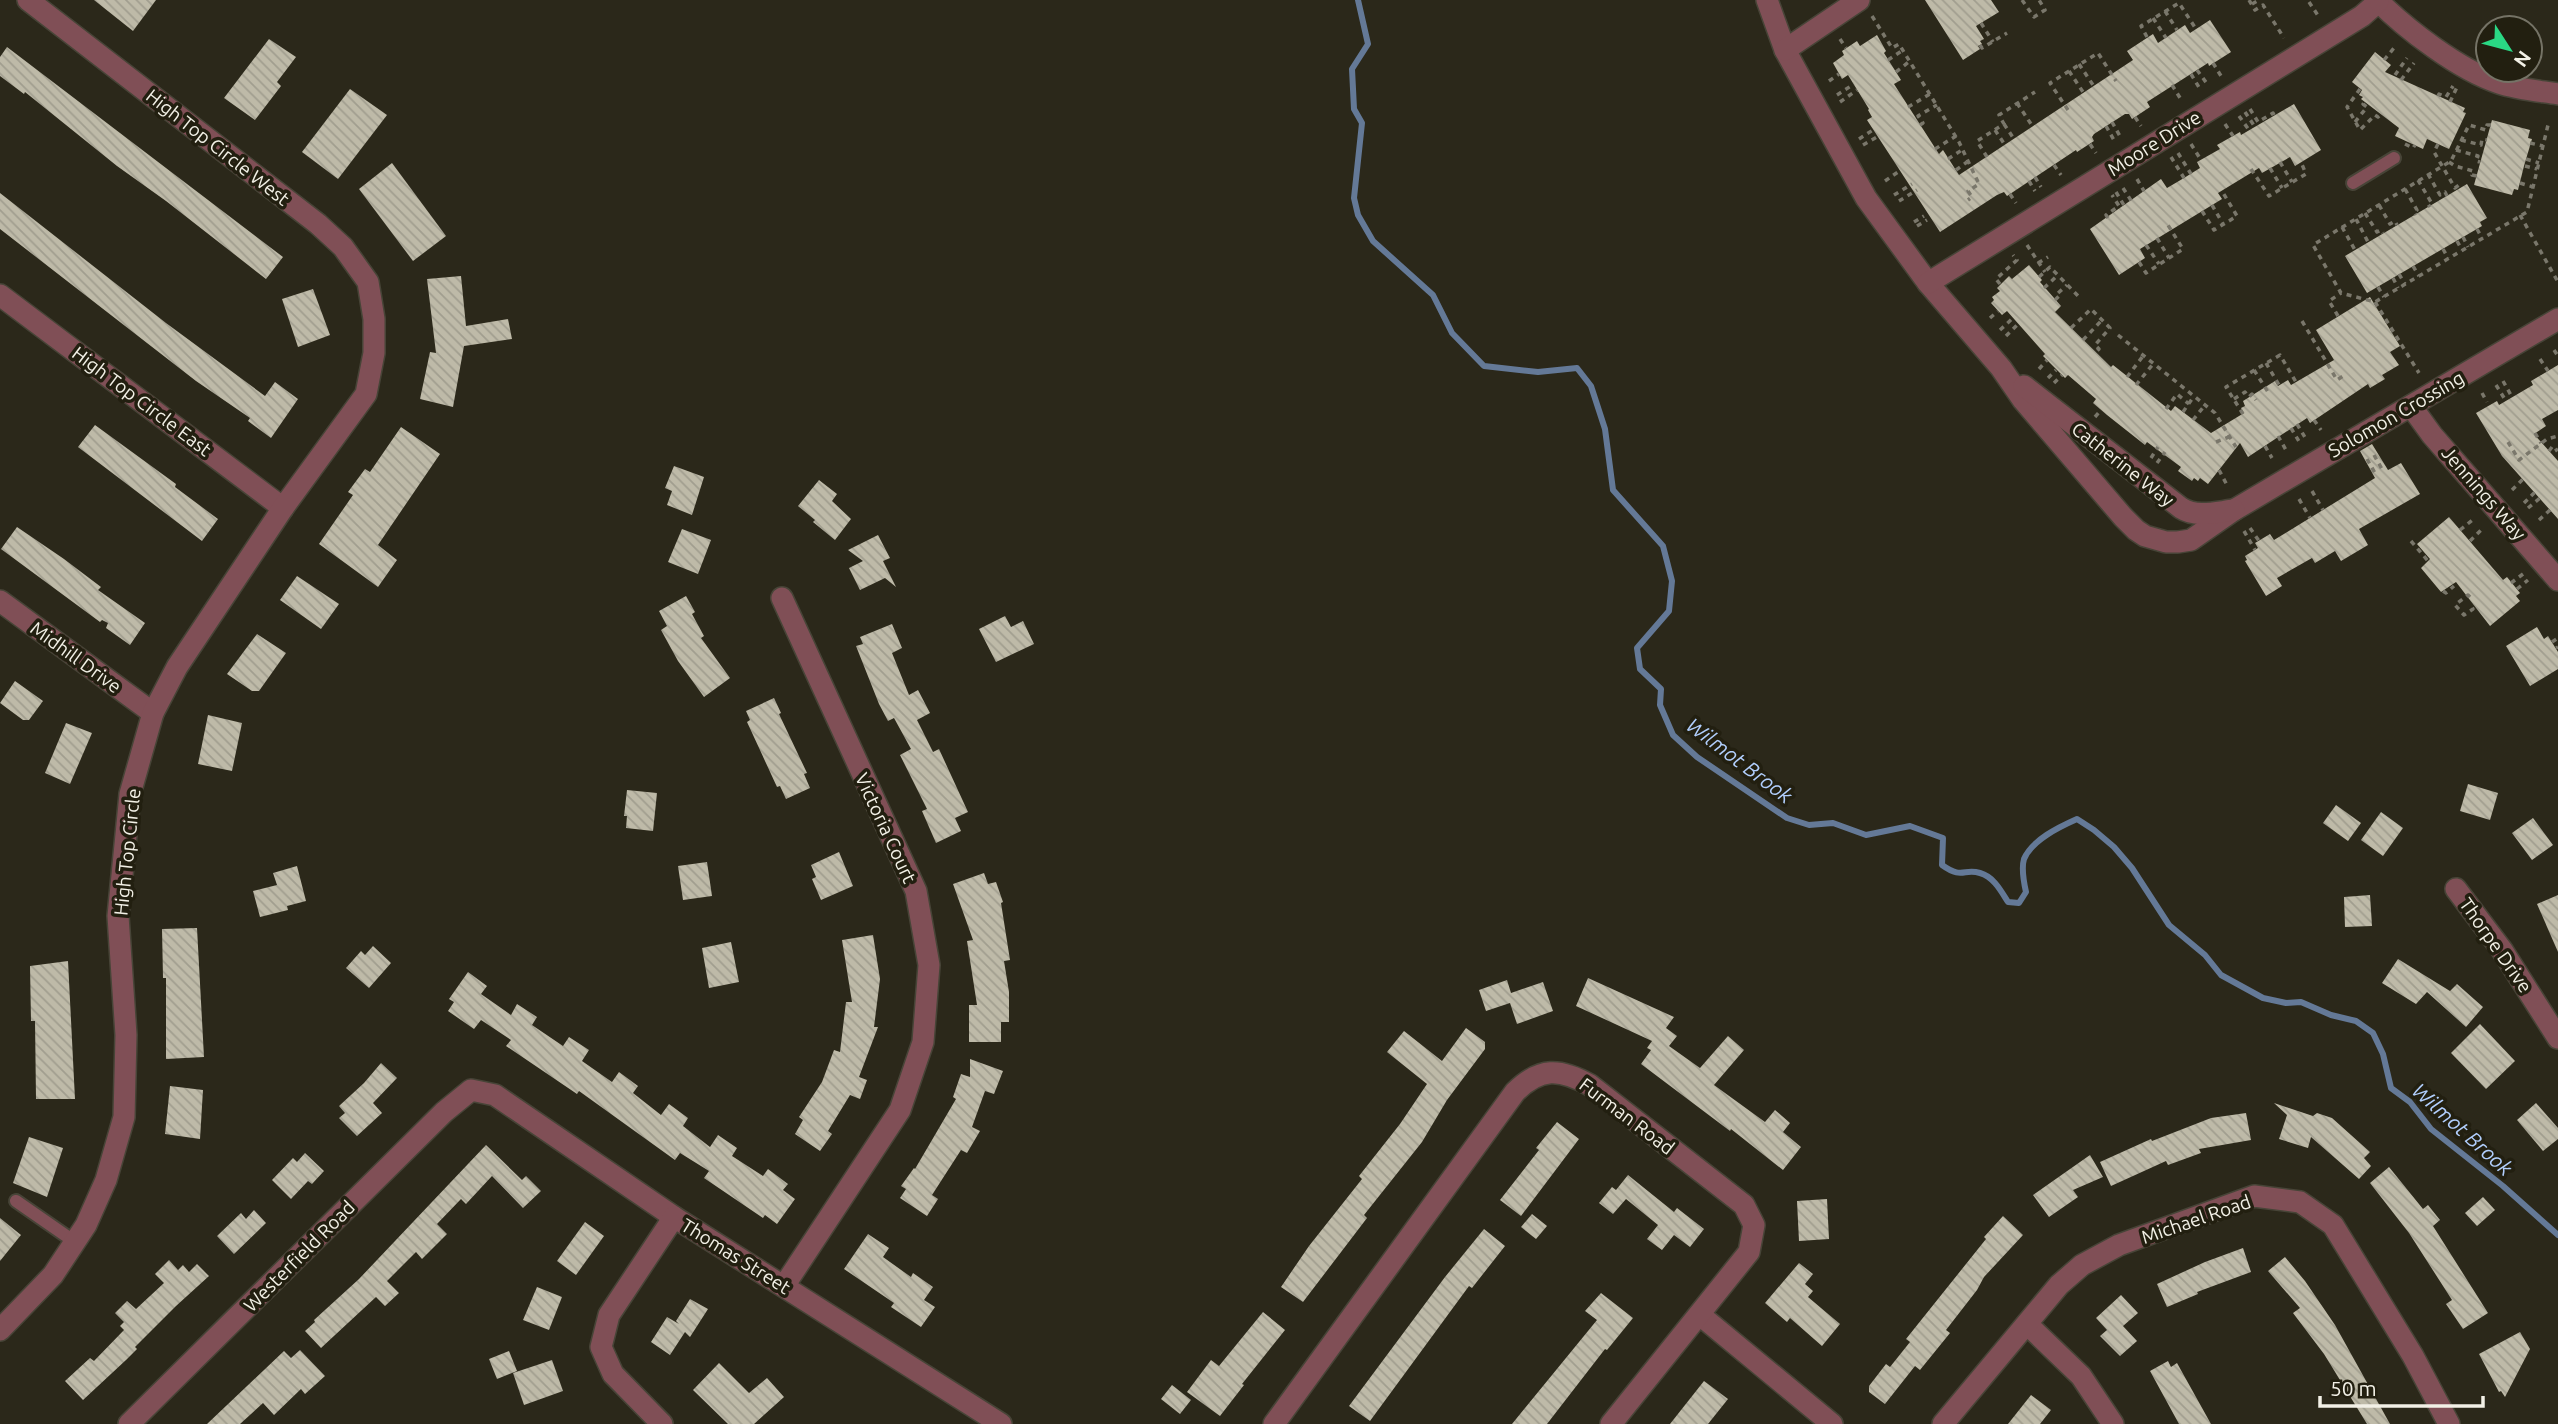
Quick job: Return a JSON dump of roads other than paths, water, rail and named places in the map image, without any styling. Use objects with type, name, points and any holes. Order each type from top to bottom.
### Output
[{"type":"street","name":"High Top Circle West","points":[[28,0],[343,247],[368,282],[373,319]]},
{"type":"street","name":"Catherine Way","points":[[1767,0],[1785,50],[1866,198],[1928,283],[2001,368],[2023,400],[2136,530],[2166,542],[2191,540],[2234,510]]},
{"type":"street","points":[[2378,1],[2404,25],[2460,63],[2498,82],[2558,94]]},
{"type":"street","name":"Moore Drive","points":[[1928,283],[2362,16],[2378,1]]},
{"type":"street","points":[[1785,50],[1866,8]]},
{"type":"street","name":"High Top Circle East","points":[[0,295],[284,508]]},
{"type":"street","name":"High Top Circle","points":[[0,1330],[53,1275],[86,1225],[106,1180],[124,1116],[126,1035],[118,916],[130,794],[153,713],[177,667],[284,508],[366,394],[374,354],[373,319]]},
{"type":"street","name":"Solomon Crossing","points":[[2234,510],[2558,319]]},
{"type":"street","name":"Catherine Way","points":[[2001,368],[2181,508],[2197,514],[2234,510]]},
{"type":"street","name":"Jennings Way","points":[[2411,405],[2432,435],[2558,580]]},
{"type":"street","name":"Victoria Court","points":[[782,598],[916,891],[929,964],[923,1042],[900,1110],[784,1286]]},
{"type":"street","name":"Midhill Drive","points":[[0,601],[153,713]]},
{"type":"street","name":"Thorpe Drive","points":[[2456,889],[2502,950],[2558,1038]]},
{"type":"street","name":"Furman Road","points":[[1274,1424],[1515,1092],[1527,1079],[1557,1072],[1574,1076],[1590,1085],[1744,1205],[1754,1225],[1749,1252],[1612,1424]]},
{"type":"street","name":"Thomas Street","points":[[471,1090],[495,1095],[674,1217],[995,1422]]},
{"type":"street","name":"Westerfield Road","points":[[129,1424],[444,1112],[471,1090]]},
{"type":"street","name":"Michael Road","points":[[1943,1424],[2059,1285],[2082,1265],[2119,1245],[2254,1196],[2300,1202],[2333,1225],[2413,1356],[2449,1424]]},
{"type":"street","points":[[662,1424],[614,1374],[601,1347],[609,1315],[674,1217]]},
{"type":"street","points":[[1700,1315],[1832,1424]]},
{"type":"street","points":[[2027,1324],[2081,1376],[2113,1424]]},
{"type":"lane","points":[[2353,183],[2394,158]]},
{"type":"lane","points":[[16,1201],[75,1242]]},
{"type":"waterway","name":"Wilmot Brook","points":[[1358,0],[1368,44],[1352,69],[1354,109],[1362,123],[1354,198],[1358,215],[1373,241],[1433,295],[1452,333],[1484,366],[1538,372],[1577,368],[1591,386],[1605,429],[1613,490],[1663,546],[1672,581],[1669,611],[1637,648],[1640,669],[1661,689],[1660,705],[1673,735],[1697,757],[1787,818],[1809,825],[1833,823],[1866,835],[1910,826],[1943,838],[1942,865],[1954,872],[1985,875],[1997,885],[2008,902],[2019,903],[2026,892],[2023,867],[2028,852],[2047,835],[2077,819],[2114,847],[2132,868],[2169,925],[2205,955],[2221,975],[2263,998],[2286,1003],[2301,1002],[2331,1015],[2356,1021],[2373,1033],[2383,1054],[2391,1088],[2410,1102],[2431,1129],[2503,1186],[2558,1235]]}]
